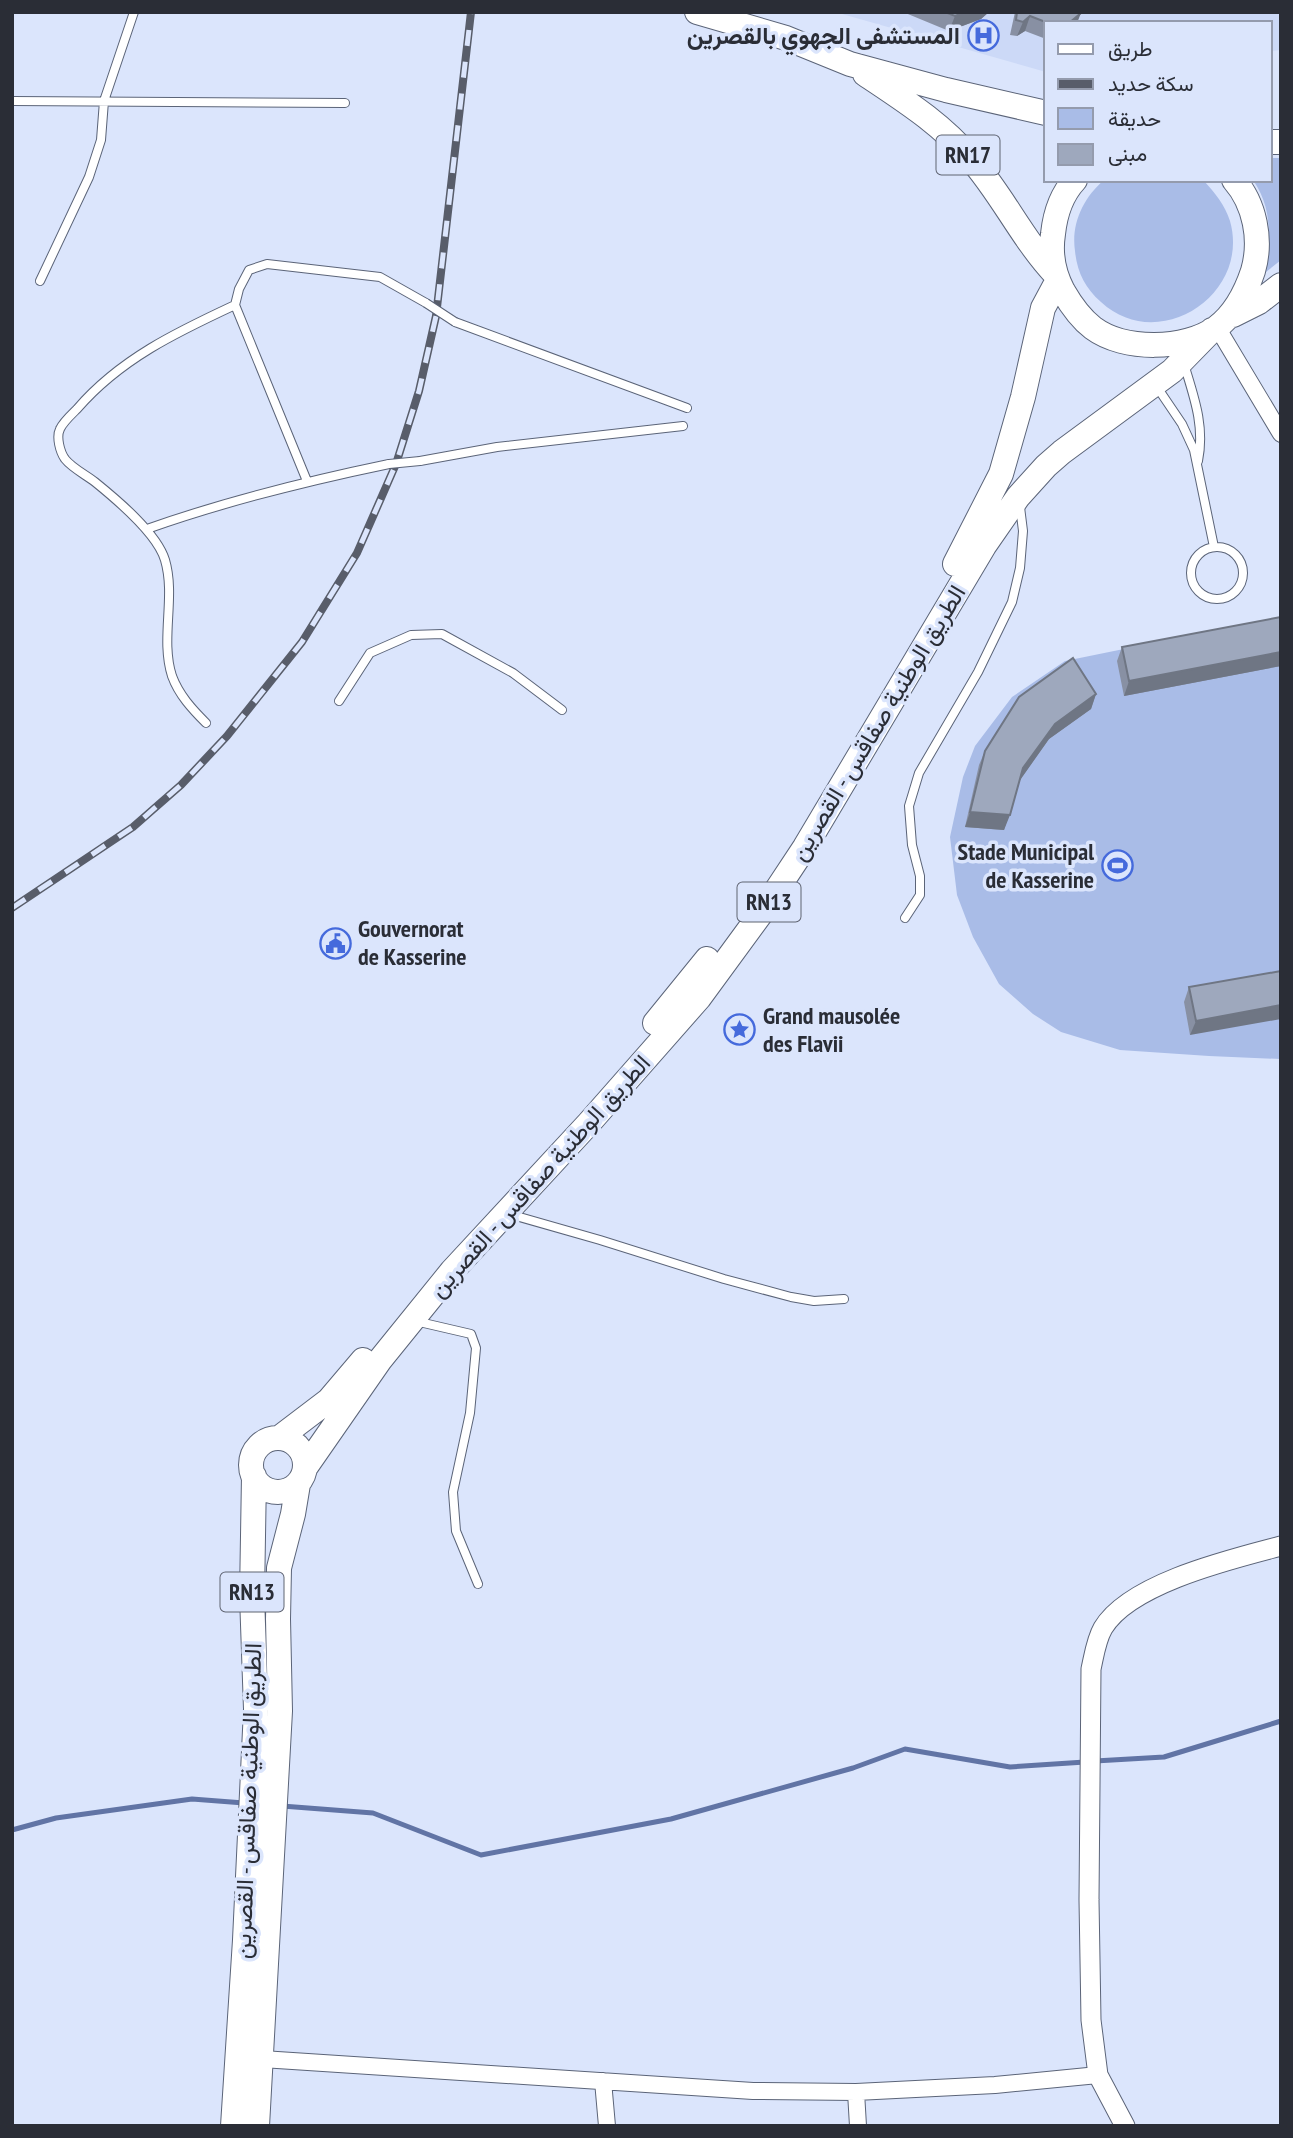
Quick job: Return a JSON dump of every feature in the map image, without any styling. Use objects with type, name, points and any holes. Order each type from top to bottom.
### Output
[{"type":"main road","name":"RN17","points":[[697,12],[786,38],[850,64],[1044,112]]},
{"type":"main road","name":"RN17","points":[[850,64],[929,118],[970,158],[1036,254],[1057,278]]},
{"type":"main road","points":[[1073,182],[1055,215],[1051,245],[1057,278],[1073,308],[1095,329],[1122,341],[1152,346],[1183,342],[1259,302],[1281,285]]},
{"type":"main road","points":[[1218,325],[1247,290],[1257,257],[1255,222],[1242,189],[1236,182]]},
{"type":"main road","name":"الطريق الوطنية صفاقس - القصرين","points":[[279,1438],[329,1400],[679,995],[764,883],[805,821],[967,544],[1001,474],[1023,397],[1043,308],[1057,278]]},
{"type":"main road","name":"الطريق الوطنية صفاقس - القصرين","points":[[233,2126],[257,1939],[268,1710],[278,1619],[279,1568],[302,1476],[380,1360],[452,1270],[589,1124],[699,998],[762,912],[805,847],[984,546],[1018,497],[1062,452],[1183,362],[1218,325]]},
{"type":"main road","points":[[254,1476],[265,1489],[274,1492],[291,1489],[302,1476],[305,1459],[301,1451],[288,1440],[279,1438]]},
{"type":"main road","name":"RN13","points":[[254,1476],[251,1467],[256,1450],[262,1444],[279,1438]]},
{"type":"main road","name":"الطريق الوطنية صفاقس - القصرين","points":[[254,1476],[252,1596],[268,1710]]},
{"type":"main road","name":"الطريق الوطنية صفاقس - القصرين","points":[[257,1939],[262,2059],[257,2126]]},
{"type":"street","points":[[1218,325],[1281,434]]},
{"type":"street","points":[[1125,2126],[1098,2075],[1091,2020],[1091,1669],[1103,1629],[1130,1601],[1199,1570],[1281,1546]]},
{"type":"street","points":[[262,2059],[753,2091],[856,2092],[995,2085],[1098,2075]]},
{"type":"street","points":[[603,2081],[607,2126]]},
{"type":"street","points":[[856,2092],[858,2126]]},
{"type":"lane","points":[[40,281],[89,177],[101,140],[104,101],[134,12]]},
{"type":"lane","points":[[12,101],[345,103]]},
{"type":"lane","points":[[307,481],[235,304],[249,270],[267,264],[380,277],[455,322],[687,408]]},
{"type":"lane","points":[[206,723],[187,704],[172,676],[168,649],[169,593],[164,559],[147,529],[65,459],[59,445],[60,429],[82,402],[114,371],[177,332],[235,304]]},
{"type":"lane","points":[[1183,362],[1200,419],[1201,447],[1198,464]]},
{"type":"lane","points":[[1155,384],[1189,436],[1198,464],[1214,547]]},
{"type":"lane","points":[[147,529],[307,481],[389,464],[498,447],[683,426]]},
{"type":"lane","points":[[905,918],[920,895],[920,876],[912,845],[909,806],[919,773],[978,671],[1012,602],[1020,568],[1023,531],[1018,497]]},
{"type":"lane","points":[[1214,547],[1222,547],[1236,555],[1243,569],[1239,587],[1225,598],[1216,599],[1200,592],[1191,576],[1194,560],[1206,549],[1214,547]]},
{"type":"lane","points":[[338,701],[370,653],[411,635],[442,634],[513,673],[562,710]]},
{"type":"lane","points":[[506,1213],[791,1297],[814,1301],[844,1299]]},
{"type":"lane","points":[[412,1321],[471,1334],[477,1348],[470,1413],[453,1492],[456,1531],[478,1584]]},
{"type":"shaded area","name":"المستشفى الجهوي بالقصرين","points":[[835,12],[1281,12],[1281,50],[1272,51],[1272,21],[1044,21],[1044,71]]},
{"type":"green space","points":[[1272,158],[1281,158],[1281,260],[1266,272],[1269,236],[1267,214],[1254,182],[1272,182]]},
{"type":"green space","points":[[1102,182],[1205,182],[1219,200],[1230,221],[1233,248],[1227,272],[1213,293],[1195,309],[1172,319],[1148,322],[1124,317],[1101,302],[1090,291],[1080,273],[1074,241],[1080,212]]},
{"type":"green space","name":"Stade Municipal de Kasserine","points":[[1281,617],[1281,1059],[1120,1050],[1061,1032],[1033,1014],[999,984],[973,937],[957,895],[950,837],[963,777],[975,746],[1012,697],[1065,661]]},
{"type":"building","points":[[945,12],[965,12],[955,16]]},
{"type":"building","points":[[1017,12],[1081,13],[1071,21],[1044,21],[1030,16],[1023,22],[1016,20]]},
{"type":"building","points":[[1281,617],[1281,652],[1129,681],[1122,647]]},
{"type":"building","points":[[1073,658],[1096,694],[1055,724],[1023,768],[1010,815],[970,812],[985,751],[1019,697]]},
{"type":"building","points":[[1281,971],[1281,1005],[1196,1021],[1189,987]]},
{"type":"waterway","points":[[1095,1761],[1164,1757],[1281,1721]]},
{"type":"waterway","points":[[282,1806],[373,1813],[481,1855],[671,1819],[853,1768],[905,1749],[1010,1767],[1085,1762]]},
{"type":"waterway","points":[[12,1830],[56,1818],[192,1799],[244,1803]]},
{"type":"railway","points":[[12,908],[133,827],[181,785],[227,736],[302,642],[357,553],[396,464],[419,391],[436,316],[471,12]]},
{"type":"place","name":"المستشفى الجهوي بالقصرين","points":[[983,36]]},
{"type":"place","name":"Stade Municipal de Kasserine","points":[[1117,866]]},
{"type":"place","name":"Gouvernorat de Kasserine","points":[[335,943]]},
{"type":"place","name":"Grand mausolée des Flavii","points":[[740,1030]]}]
